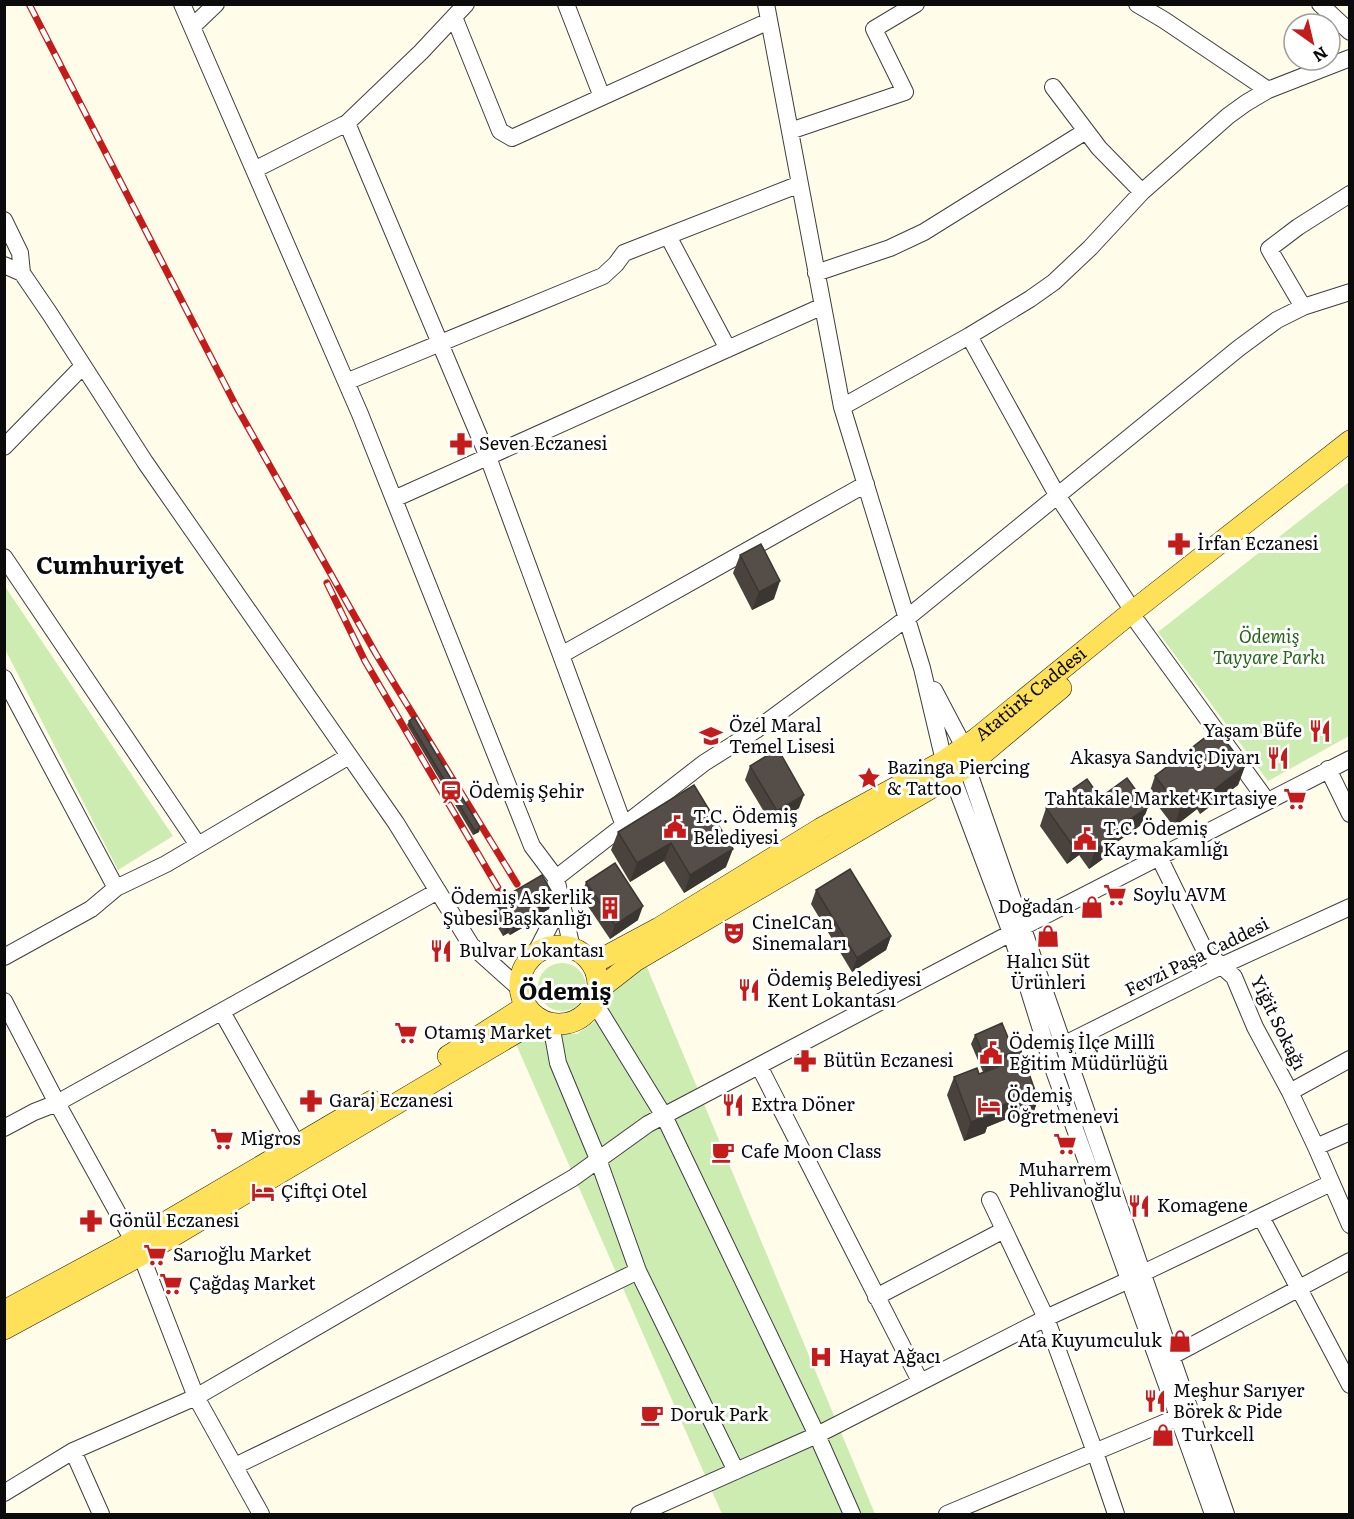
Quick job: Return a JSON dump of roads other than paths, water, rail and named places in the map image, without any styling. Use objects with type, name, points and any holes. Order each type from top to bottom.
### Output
[{"type":"main road","name":"Atatürk Caddesi","points":[[596,996],[635,961],[957,763],[1350,441]]},
{"type":"main road","name":"Atatürk Caddesi","points":[[1135,617],[1350,459]]},
{"type":"main road","name":"Atatürk Caddesi","points":[[592,964],[659,928],[820,829],[957,763]]},
{"type":"main road","points":[[559,946],[572,948],[584,954],[592,964],[597,976],[596,996],[587,1013],[576,1021],[563,1024],[533,1009],[520,975],[526,963],[535,954],[546,948],[559,946]]},
{"type":"main road","points":[[137,1248],[297,1145],[533,1009]]},
{"type":"main road","points":[[5,1313],[137,1248],[533,1009]]},
{"type":"street","points":[[182,4],[346,382],[532,846],[556,878],[572,948]]},
{"type":"street","points":[[192,27],[216,4]]},
{"type":"street","points":[[566,4],[602,97]]},
{"type":"street","points":[[790,131],[905,92],[874,29],[916,4]]},
{"type":"street","points":[[1137,4],[1268,90]]},
{"type":"street","points":[[1320,4],[1350,32]]},
{"type":"street","points":[[254,170],[347,123],[422,52],[460,11],[500,131],[512,138],[602,97],[768,13],[842,407],[922,668],[1016,930],[1063,1045],[1178,1417],[1213,1515]]},
{"type":"street","points":[[842,407],[969,336],[1054,282],[1084,254],[1142,192],[1228,116],[1268,90],[1350,58]]},
{"type":"street","points":[[1053,87],[1113,164],[1142,192]]},
{"type":"street","points":[[347,123],[488,457],[624,826]]},
{"type":"street","points":[[816,273],[890,248],[924,232],[1086,131]]},
{"type":"street","points":[[346,382],[603,276],[624,253],[800,184]]},
{"type":"street","points":[[1303,307],[1269,249],[1298,227],[1350,194]]},
{"type":"street","points":[[4,220],[20,253],[22,273],[152,472],[396,823],[471,945],[533,1009],[598,1159],[638,1271],[736,1471]]},
{"type":"street","points":[[668,236],[728,348]]},
{"type":"street","points":[[4,265],[22,273]]},
{"type":"street","points":[[535,954],[551,922],[556,878],[704,763],[756,730],[907,618],[1239,348],[1277,320],[1303,307],[1350,292]]},
{"type":"street","points":[[394,499],[823,306]]},
{"type":"street","points":[[969,336],[1057,495],[1135,617],[1267,801]]},
{"type":"street","points":[[4,447],[83,366]]},
{"type":"street","points":[[561,655],[866,484]]},
{"type":"street","points":[[4,557],[198,845]]},
{"type":"street","points":[[922,668],[957,763]]},
{"type":"street","points":[[4,678],[116,888]]},
{"type":"street","points":[[4,957],[91,909],[116,888],[166,864],[349,756]]},
{"type":"street","points":[[4,1493],[73,1451],[196,1397],[573,1178],[648,1124],[1016,930],[1350,759]]},
{"type":"street","points":[[1328,770],[1350,814]]},
{"type":"street","name":"Yiğit Sokağı","points":[[1159,857],[1205,951],[1234,977],[1255,1027],[1316,1147],[1350,1225]]},
{"type":"street","points":[[4,1128],[57,1103],[438,891]]},
{"type":"street","name":"Fevzi Paşa Caddesi","points":[[1063,1045],[1221,966],[1350,907]]},
{"type":"street","points":[[1016,930],[1052,1065],[1136,1276],[1172,1356],[1226,1515]]},
{"type":"street","points":[[596,996],[664,1116],[817,1435],[852,1515]]},
{"type":"street","points":[[4,1001],[137,1248],[196,1397],[261,1515]]},
{"type":"street","points":[[222,1012],[297,1145]]},
{"type":"street","points":[[1290,1092],[1350,1059]]},
{"type":"street","points":[[759,1066],[920,1381]]},
{"type":"street","points":[[1316,1147],[1350,1132]]},
{"type":"street","points":[[639,1515],[817,1435],[1046,1318],[1330,1183]]},
{"type":"street","points":[[990,1200],[1046,1318],[1116,1515]]},
{"type":"street","points":[[1261,1217],[1350,1385]]},
{"type":"street","points":[[876,1297],[1004,1230]]},
{"type":"street","points":[[1172,1356],[1350,1261]]},
{"type":"street","points":[[235,1466],[638,1271]]},
{"type":"street","points":[[947,1515],[1178,1417]]},
{"type":"street","points":[[73,1451],[101,1515]]},
{"type":"railway","points":[[29,4],[236,406],[376,654],[517,884]]},
{"type":"railway","points":[[327,583],[365,661],[501,893]]},
{"type":"place","name":"Seven Eczanesi","points":[[461,444]]},
{"type":"place","name":"İrfan Eczanesi","points":[[1179,544]]},
{"type":"place","name":"Yaşam Büfe","points":[[1320,731]]},
{"type":"place","name":"Özel Maral Temel Lisesi","points":[[711,736]]},
{"type":"place","name":"Akasya Sandviç Diyarı","points":[[1278,758]]},
{"type":"place","name":"Bazinga Piercing & Tattoo","points":[[869,778]]},
{"type":"place","name":"Ödemiş Şehir","points":[[451,792]]},
{"type":"place","name":"Tahtakale Market Kırtasiye","points":[[1295,799]]},
{"type":"place","name":"T.C. Ödemiş Belediyesi","points":[[675,827]]},
{"type":"place","name":"T.C. Ödemiş Kaymakamlığı","points":[[1085,839]]},
{"type":"place","name":"Soylu AVM","points":[[1115,895]]},
{"type":"place","name":"Doğadan","points":[[1092,907]]},
{"type":"place","name":"Ödemiş Askerlik Şubesi Başkanlığı","points":[[610,908]]},
{"type":"place","name":"Cine1Can Sinemaları","points":[[734,933]]},
{"type":"place","name":"Halıcı Süt Ürünleri","points":[[1048,936]]},
{"type":"place","name":"Bulvar Lokantası","points":[[441,951]]},
{"type":"place","name":"Ödemiş Belediyesi Kent Lokantası","points":[[749,990]]},
{"type":"place","name":"Otamış Market","points":[[406,1033]]},
{"type":"place","name":"Ödemiş İlçe Millî Eğitim Müdürlüğü","points":[[991,1053]]},
{"type":"place","name":"Bütün Eczanesi","points":[[805,1061]]},
{"type":"place","name":"Garaj Eczanesi","points":[[311,1101]]},
{"type":"place","name":"Extra Döner","points":[[733,1105]]},
{"type":"place","name":"Ödemiş Öğretmenevi","points":[[989,1106]]},
{"type":"place","name":"Migros","points":[[222,1139]]},
{"type":"place","name":"Muharrem Pehlivanoğlu","points":[[1065,1144]]},
{"type":"place","name":"Cafe Moon Class","points":[[723,1152]]},
{"type":"place","name":"Çiftçi Otel","points":[[263,1192]]},
{"type":"place","name":"Komagene","points":[[1139,1206]]},
{"type":"place","name":"Gönül Eczanesi","points":[[91,1221]]},
{"type":"place","name":"Sarıoğlu Market","points":[[155,1255]]},
{"type":"place","name":"Çağdaş Market","points":[[171,1284]]},
{"type":"place","name":"Ata Kuyumculuk","points":[[1180,1341]]},
{"type":"place","name":"Hayat Ağacı","points":[[821,1357]]},
{"type":"place","name":"Meşhur Sarıyer Börek & Pide","points":[[1155,1401]]},
{"type":"place","name":"Doruk Park","points":[[652,1415]]},
{"type":"place","name":"Turkcell","points":[[1163,1435]]},
{"type":"district","name":"Cumhuriyet","points":[[110,566]]},
{"type":"district","name":"Ödemiş","points":[[565,992]]},
{"type":"park label","name":"Ödemiş Tayyare Parkı","points":[[1269,647]]}]
